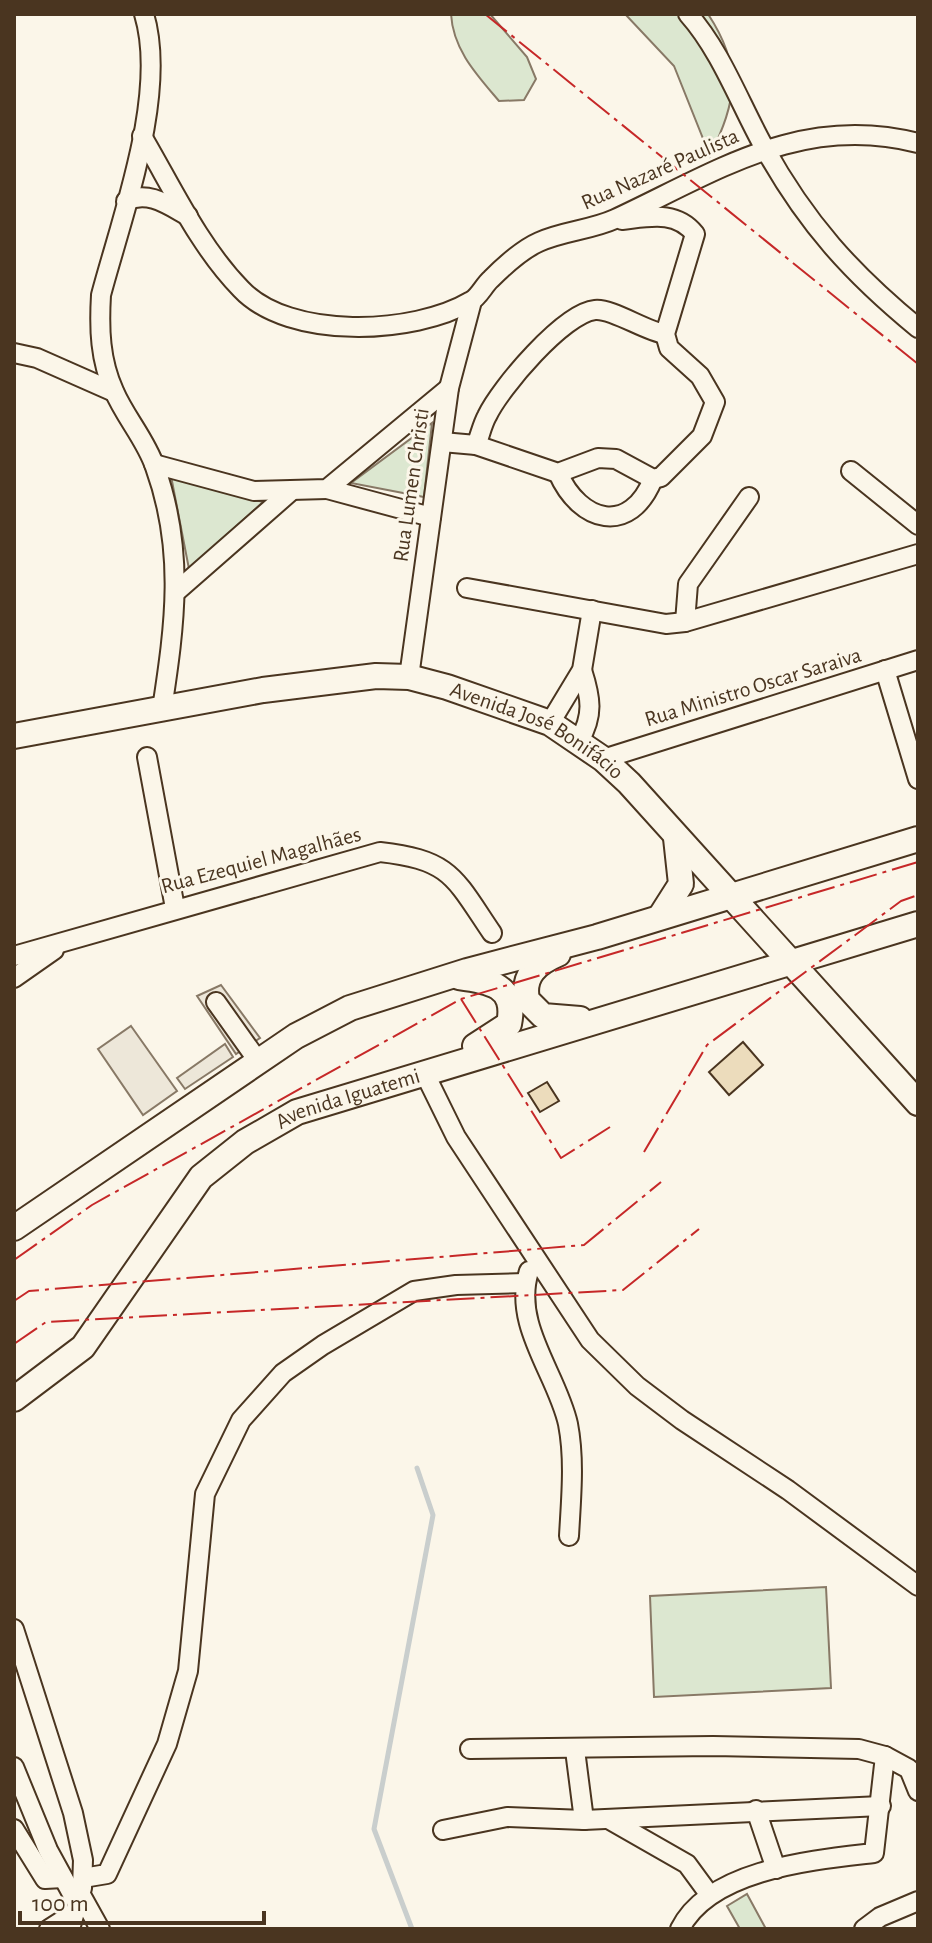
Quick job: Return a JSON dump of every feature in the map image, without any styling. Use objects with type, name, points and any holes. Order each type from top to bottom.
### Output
[{"type":"main road","name":"Avenida José Bonifácio","points":[[14,736],[276,688],[376,676],[409,677],[550,723],[603,759],[675,832],[918,1103]]},
{"type":"main road","points":[[660,917],[681,884],[675,832]]},
{"type":"main road","points":[[14,1228],[296,1036],[350,1008],[918,839]]},
{"type":"main road","name":"Avenida Iguatemi","points":[[14,1399],[83,1347],[187,1193],[209,1170],[245,1142],[297,1112],[918,924]]},
{"type":"main road","points":[[597,937],[535,966],[526,980],[525,990],[531,1007],[543,1016],[599,1019]]},
{"type":"main road","points":[[832,1008],[826,992],[826,979],[834,949]]},
{"type":"main road","points":[[427,1071],[509,1024],[511,1013],[502,990],[490,981],[450,976]]},
{"type":"street","points":[[144,14],[151,66],[150,102],[101,295],[99,328],[103,358],[114,392],[154,464],[175,553],[177,591],[162,709]]},
{"type":"street","points":[[688,14],[717,58],[765,149],[821,237],[918,328]]},
{"type":"street","name":"Rua Nazaré Paulista","points":[[142,136],[190,217],[242,291],[284,315],[335,326],[401,325],[472,301],[491,278],[538,242],[611,221],[718,167],[765,149],[845,132],[918,143]]},
{"type":"street","name":"Rua Nazaré Paulista","points":[[126,201],[136,196],[153,198],[190,217]]},
{"type":"street","points":[[442,442],[476,445],[558,473],[598,458],[616,459],[653,479],[661,477],[702,436],[715,402],[700,376],[669,348],[665,334],[695,234],[679,219],[656,216],[611,221]]},
{"type":"street","name":"Rua Lumen Christi","points":[[409,677],[449,388],[472,301]]},
{"type":"street","points":[[476,445],[488,414],[513,379],[556,332],[578,316],[598,309],[665,334]]},
{"type":"street","points":[[444,311],[463,335]]},
{"type":"street","points":[[14,353],[37,358],[114,392]]},
{"type":"street","points":[[327,489],[449,388]]},
{"type":"street","points":[[154,464],[254,491],[327,489],[431,517]]},
{"type":"street","points":[[851,471],[918,525]]},
{"type":"street","points":[[558,473],[565,488],[584,508],[603,516],[624,517],[638,507],[653,479]]},
{"type":"street","points":[[177,591],[290,492]]},
{"type":"street","points":[[685,622],[688,584],[749,497]]},
{"type":"street","points":[[467,588],[592,610],[644,623],[685,622],[918,554]]},
{"type":"street","points":[[550,723],[582,670],[592,610]]},
{"type":"street","name":"Rua Ministro Oscar Saraiva","points":[[603,759],[918,660]]},
{"type":"street","points":[[579,741],[589,724],[592,702],[582,670]]},
{"type":"street","points":[[885,670],[918,779]]},
{"type":"street","points":[[147,757],[175,908]]},
{"type":"street","name":"Rua Ezequiel Magalhães","points":[[14,956],[380,852],[419,856],[446,870],[492,933]]},
{"type":"street","points":[[14,978],[63,943]]},
{"type":"street","points":[[216,1002],[258,1061]]},
{"type":"street","points":[[427,1071],[456,1137],[590,1340],[637,1386],[710,1440],[788,1490],[918,1586]]},
{"type":"street","points":[[533,1257],[525,1283],[530,1322],[561,1402],[572,1446],[569,1536]]},
{"type":"street","points":[[49,1929],[107,1874],[167,1744],[188,1671],[205,1494],[241,1420],[283,1373],[323,1345],[414,1291],[456,1285],[525,1283]]},
{"type":"street","points":[[14,1629],[73,1813],[83,1860],[76,1903]]},
{"type":"street","points":[[470,1749],[713,1746],[859,1749],[885,1756],[909,1769],[918,1791]]},
{"type":"street","points":[[575,1750],[584,1820]]},
{"type":"street","points":[[680,1929],[695,1906],[709,1894],[776,1869],[874,1853],[885,1756]]},
{"type":"street","points":[[14,1767],[76,1903],[100,1929]]},
{"type":"street","points":[[443,1830],[507,1817],[584,1820],[881,1806]]},
{"type":"street","points":[[756,1810],[776,1869]]},
{"type":"street","points":[[608,1819],[687,1864],[709,1894]]},
{"type":"street","points":[[14,1829],[45,1879],[63,1878]]},
{"type":"street","points":[[864,1929],[880,1917],[918,1901]]},
{"type":"green space","points":[[451,14],[490,14],[527,57],[536,79],[524,100],[499,101],[461,50]]},
{"type":"green space","points":[[625,14],[708,14],[727,51],[732,84],[726,118],[710,156],[674,66]]},
{"type":"green space","points":[[432,423],[424,497],[351,483]]},
{"type":"green space","points":[[171,476],[263,502],[189,569]]},
{"type":"green space","points":[[826,1587],[831,1688],[654,1697],[650,1596]]},
{"type":"green space","points":[[747,1894],[766,1929],[740,1929],[727,1906]]},
{"type":"shaded area","points":[[221,985],[260,1038],[236,1054],[197,996]]},
{"type":"shaded area","points":[[131,1026],[177,1091],[143,1115],[98,1049]]},
{"type":"shaded area","points":[[225,1044],[233,1057],[185,1089],[177,1078]]},
{"type":"building","points":[[743,1042],[763,1065],[729,1095],[709,1072]]},
{"type":"building","points":[[547,1082],[559,1101],[540,1112],[528,1093]]},
{"type":"waterway","points":[[412,1929],[374,1829],[433,1515],[417,1468]]},
{"type":"power","points":[[485,14],[918,364]]},
{"type":"power","points":[[14,1260],[92,1205],[461,999],[918,862]]},
{"type":"power","points":[[644,1152],[707,1045],[901,901],[918,895]]},
{"type":"power","points":[[461,999],[561,1158],[610,1127]]},
{"type":"power","points":[[14,1301],[29,1291],[584,1245],[661,1182]]},
{"type":"power","points":[[14,1344],[46,1322],[623,1290],[699,1229]]}]
